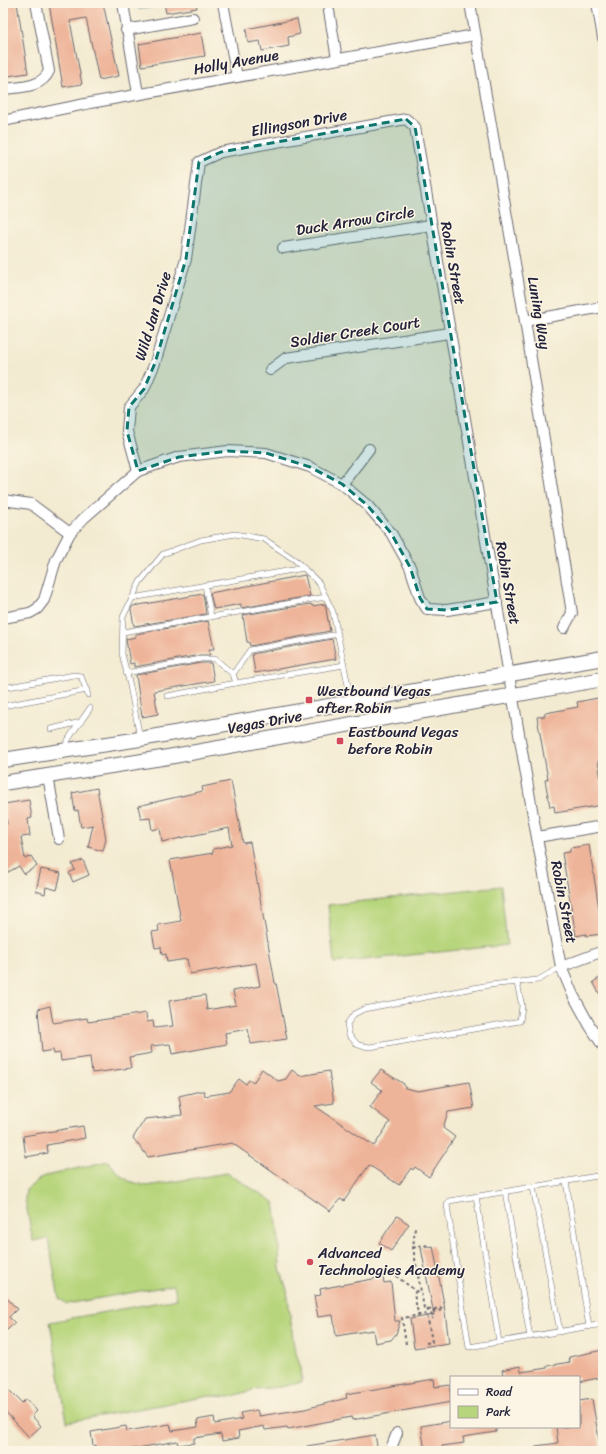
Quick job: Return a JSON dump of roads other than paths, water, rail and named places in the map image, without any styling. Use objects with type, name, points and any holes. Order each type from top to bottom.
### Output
[{"type":"main road","name":"Vegas Drive","points":[[3,760],[140,739],[603,658]]},
{"type":"main road","name":"Vegas Drive","points":[[3,783],[257,741],[603,679]]},
{"type":"main road","points":[[252,719],[257,741]]},
{"type":"street","points":[[3,89],[39,83],[47,76],[49,71],[36,3]]},
{"type":"street","points":[[122,3],[138,94]]},
{"type":"street","points":[[223,3],[237,77]]},
{"type":"street","name":"Luning Way","points":[[470,3],[525,321],[572,613],[564,628]]},
{"type":"street","points":[[597,3],[603,38]]},
{"type":"street","points":[[329,11],[337,59]]},
{"type":"street","points":[[126,30],[193,18]]},
{"type":"street","name":"Holly Avenue","points":[[3,121],[138,94],[475,35]]},
{"type":"street","name":"Ellingson Drive","points":[[199,162],[221,152],[406,119]]},
{"type":"street","name":"Robin Street","points":[[406,119],[415,127],[512,695],[562,967],[573,995],[603,1046]]},
{"type":"street","name":"Wild Jan Drive","points":[[138,470],[128,431],[129,407],[144,389],[155,363],[186,259],[199,162]]},
{"type":"street","name":"Duck Arrow Circle","points":[[282,248],[431,225]]},
{"type":"street","points":[[525,321],[603,307]]},
{"type":"street","name":"Soldier Creek Court","points":[[270,370],[286,358],[449,333]]},
{"type":"street","points":[[342,484],[368,449]]},
{"type":"street","points":[[3,618],[30,613],[38,609],[44,600],[56,560],[70,533],[84,518],[138,470],[179,457],[228,450],[266,453],[310,466],[342,484],[367,505],[391,533],[410,567],[420,598],[427,609],[447,610],[497,602]]},
{"type":"street","points":[[3,500],[31,504],[70,533]]},
{"type":"street","points":[[48,776],[59,839]]},
{"type":"street","points":[[537,837],[603,826]]},
{"type":"street","points":[[562,967],[603,951]]},
{"type":"street","points":[[390,1451],[397,1433]]},
{"type":"lane","points":[[140,739],[122,654],[123,617],[140,582],[163,554],[201,540],[235,534],[264,538],[304,568],[319,583],[333,612],[352,702]]},
{"type":"lane","points":[[132,598],[304,568]]},
{"type":"lane","points":[[205,585],[211,617]]},
{"type":"lane","points":[[123,632],[326,597]]},
{"type":"lane","points":[[233,674],[250,650],[338,634]]},
{"type":"lane","points":[[126,673],[201,659],[215,659],[233,674],[236,683]]},
{"type":"lane","points":[[167,696],[344,665]]},
{"type":"lane","points":[[3,688],[74,675],[81,676],[87,692],[3,706]]},
{"type":"lane","points":[[64,750],[68,736],[82,722],[90,708]]},
{"type":"lane","points":[[51,729],[82,722]]},
{"type":"lane","points":[[517,983],[522,1006],[520,1021],[370,1047],[358,1045],[349,1035],[347,1024],[354,1014],[364,1009],[489,985],[538,980],[562,967]]},
{"type":"lane","points":[[603,1175],[449,1201],[447,1205],[469,1347],[603,1324]]},
{"type":"lane","points":[[566,1181],[589,1327]]},
{"type":"lane","points":[[533,1187],[560,1332]]},
{"type":"lane","points":[[505,1191],[530,1337]]},
{"type":"lane","points":[[476,1196],[499,1342]]},
{"type":"water","points":[[138,3],[153,3],[154,7],[139,9]]},
{"type":"place","name":"Westbound Vegas after Robin","points":[[309,700]]},
{"type":"place","name":"Eastbound Vegas before Robin","points":[[340,741]]},
{"type":"place","name":"Advanced Technologies Academy","points":[[310,1262]]}]
